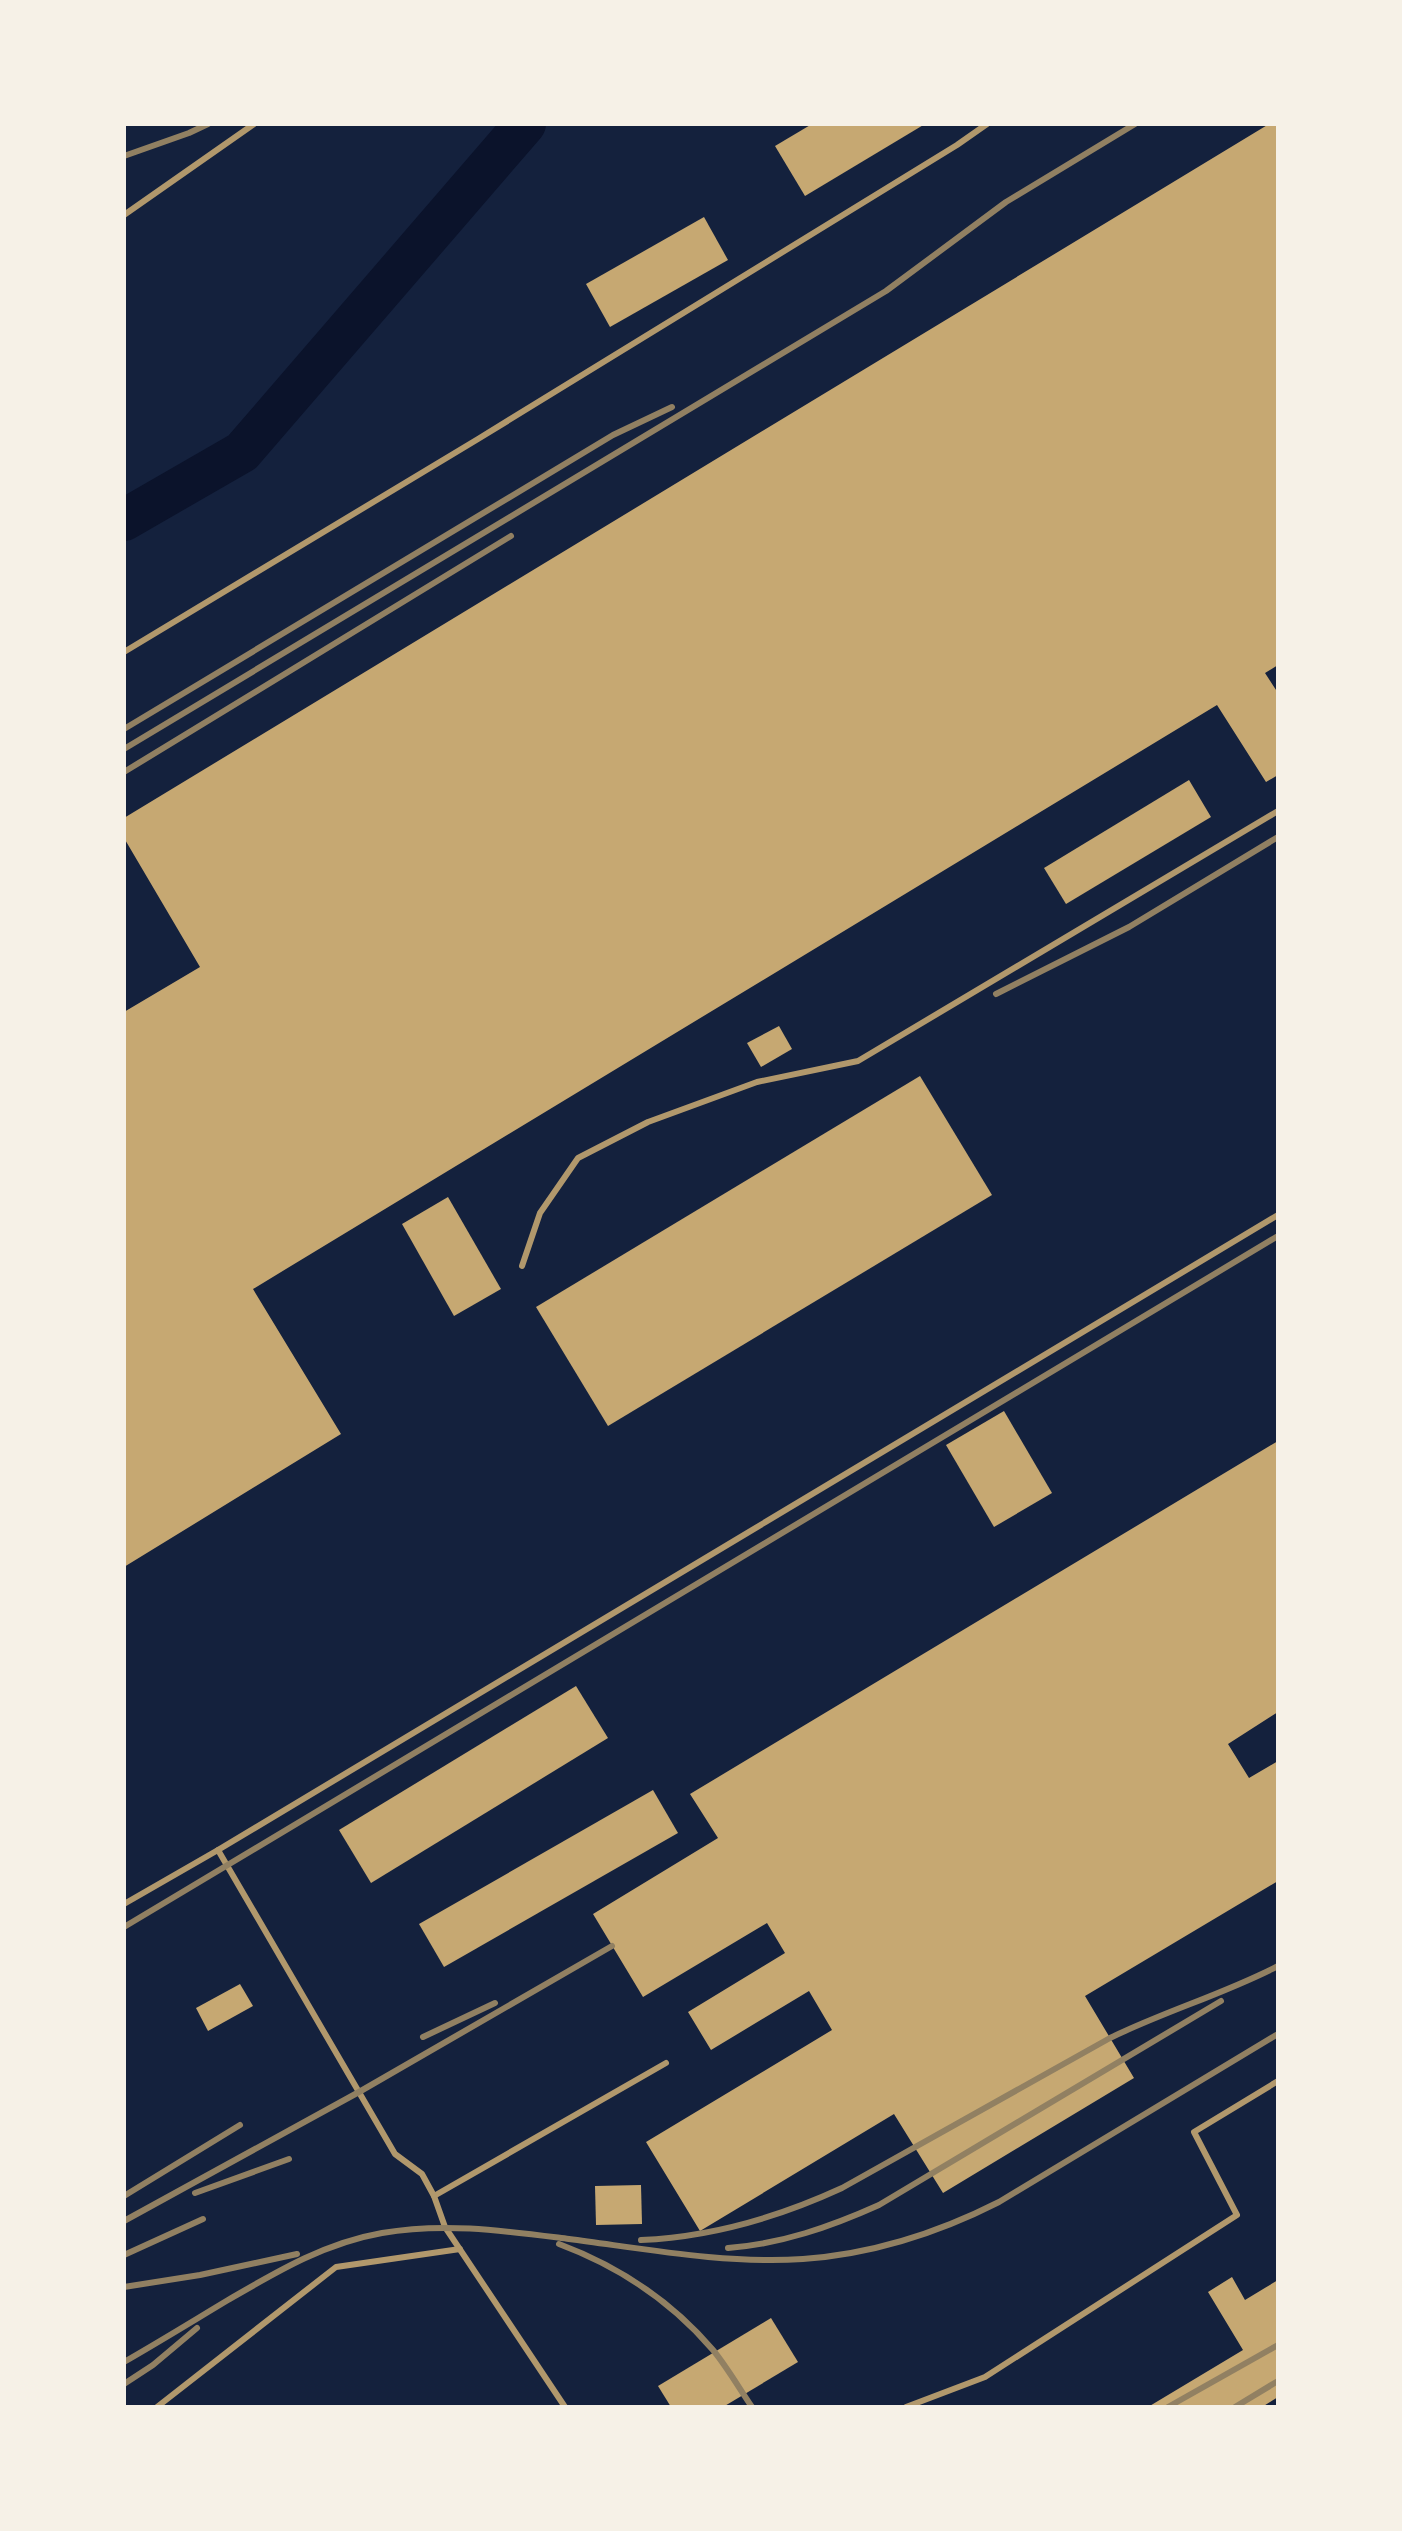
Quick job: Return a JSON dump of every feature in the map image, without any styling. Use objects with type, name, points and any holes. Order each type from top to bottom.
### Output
[{"type":"lane","points":[[124,215],[254,124]]},
{"type":"lane","points":[[124,652],[733,283],[987,124]]},
{"type":"lane","points":[[522,1266],[540,1213],[578,1158],[648,1122],[757,1082],[858,1061],[1278,811]]},
{"type":"lane","points":[[124,1904],[1278,1215]]},
{"type":"lane","points":[[218,1850],[395,2154],[422,2174],[445,2227],[565,2407]]},
{"type":"lane","points":[[434,2196],[666,2063]]},
{"type":"lane","points":[[906,2407],[985,2377],[1237,2215],[1194,2132],[1278,2081]]},
{"type":"lane","points":[[157,2407],[336,2267],[460,2249]]},
{"type":"building","points":[[812,124],[925,124],[805,196],[775,146]]},
{"type":"building","points":[[1269,124],[1278,124],[1278,665],[1265,673],[1278,693],[1278,775],[1266,782],[1217,705],[253,1289],[341,1434],[124,1567],[124,1012],[200,967],[124,838],[124,818]]},
{"type":"building","points":[[704,217],[728,260],[610,327],[586,284]]},
{"type":"building","points":[[1189,780],[1211,817],[1066,904],[1044,868]]},
{"type":"building","points":[[779,1026],[792,1049],[761,1067],[747,1043]]},
{"type":"building","points":[[920,1076],[992,1195],[608,1426],[536,1307]]},
{"type":"building","points":[[448,1197],[501,1289],[454,1316],[402,1224]]},
{"type":"building","points":[[1004,1411],[1052,1493],[994,1527],[946,1445]]},
{"type":"building","points":[[1278,1441],[1278,1712],[1228,1744],[1249,1778],[1278,1761],[1278,1881],[1085,1996],[1134,2078],[943,2193],[894,2114],[700,2231],[646,2142],[832,2030],[809,1991],[711,2050],[688,2012],[785,1953],[767,1923],[643,1997],[593,1914],[718,1838],[690,1794]]},
{"type":"building","points":[[576,1686],[608,1738],[371,1883],[339,1830]]},
{"type":"building","points":[[653,1790],[678,1833],[444,1967],[419,1924]]},
{"type":"building","points":[[240,1984],[253,2006],[208,2031],[196,2008]]},
{"type":"building","points":[[641,2185],[642,2224],[596,2225],[595,2186]]},
{"type":"building","points":[[1232,2277],[1245,2300],[1278,2280],[1278,2397],[1262,2407],[1148,2407],[1243,2350],[1208,2292]]},
{"type":"building","points":[[771,2318],[798,2362],[723,2407],[671,2407],[658,2386]]},
{"type":"waterway","points":[[124,520],[242,452],[525,124]]},
{"type":"railway","points":[[124,156],[208,124]]},
{"type":"railway","points":[[124,749],[886,291],[1006,202],[1135,124]]},
{"type":"railway","points":[[124,729],[613,435],[672,407]]},
{"type":"railway","points":[[124,772],[511,536]]},
{"type":"railway","points":[[996,994],[1129,927],[1278,837]]},
{"type":"railway","points":[[124,1927],[1278,1236]]},
{"type":"railway","points":[[124,2221],[359,2092],[612,1946]]},
{"type":"railway","points":[[641,2240],[693,2235],[744,2224],[842,2188],[1110,2038],[1278,1966]]},
{"type":"railway","points":[[728,2248],[767,2243],[805,2233],[879,2205],[1221,2001]]},
{"type":"railway","points":[[423,2037],[495,2003]]},
{"type":"railway","points":[[124,2362],[284,2269],[321,2251],[382,2233],[429,2228],[476,2229],[686,2255],[774,2260],[829,2256],[880,2247],[929,2232],[999,2202],[1278,2034]]},
{"type":"railway","points":[[124,2196],[240,2125]]},
{"type":"railway","points":[[195,2193],[289,2159]]},
{"type":"railway","points":[[124,2255],[203,2219]]},
{"type":"railway","points":[[559,2244],[623,2275],[680,2316],[713,2350],[752,2407]]},
{"type":"railway","points":[[124,2287],[200,2275],[297,2254]]},
{"type":"railway","points":[[124,2384],[153,2365],[197,2328]]},
{"type":"railway","points":[[1168,2407],[1278,2345]]},
{"type":"railway","points":[[1235,2407],[1278,2381]]}]
